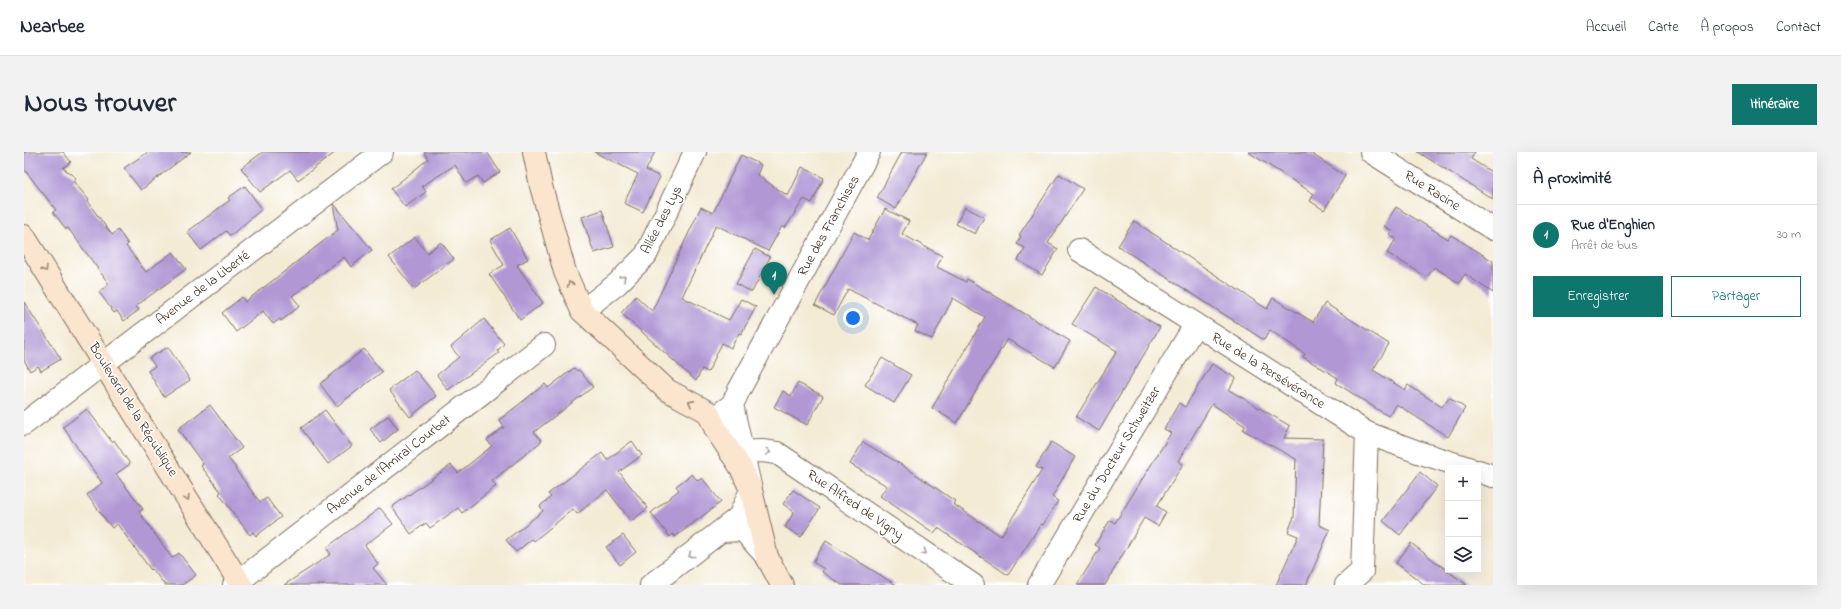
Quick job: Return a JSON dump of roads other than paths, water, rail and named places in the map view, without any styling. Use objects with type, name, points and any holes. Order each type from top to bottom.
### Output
[{"type":"street","name":"Avenue de la Liberté","points":[[24,424],[382,152]]},
{"type":"street","points":[[534,152],[541,186],[565,272],[582,311],[667,390],[708,412],[716,430],[736,452]]},
{"type":"street","name":"Allée des Lys","points":[[582,311],[617,284],[646,255],[695,152]]},
{"type":"street","name":"Rue des Franchises","points":[[716,430],[722,412],[732,405],[869,152]]},
{"type":"street","name":"Rue Racine","points":[[1371,152],[1493,229]]},
{"type":"street","name":"Boulevard de la République","points":[[24,236],[104,363],[238,584]]},
{"type":"street","name":"Rue de la Persévérance","points":[[1079,250],[1367,433],[1459,465]]},
{"type":"street","name":"Rue du Docteur Schweitzer","points":[[1039,585],[1195,325]]},
{"type":"street","name":"Avenue de l'Amiral Courbet","points":[[238,584],[544,345]]},
{"type":"street","points":[[732,405],[736,452],[741,468],[751,490],[767,557]]},
{"type":"street","points":[[1346,585],[1362,571],[1367,433]]},
{"type":"street","name":"Rue Alfred de Vigny","points":[[736,452],[762,451],[777,453],[973,585]]},
{"type":"street","points":[[1481,472],[1493,476]]},
{"type":"street","points":[[651,585],[739,518],[751,490]]},
{"type":"street","points":[[722,531],[743,530],[767,557],[782,585]]},
{"type":"place","name":"Rue d'Enghien","points":[[774,295]]}]
